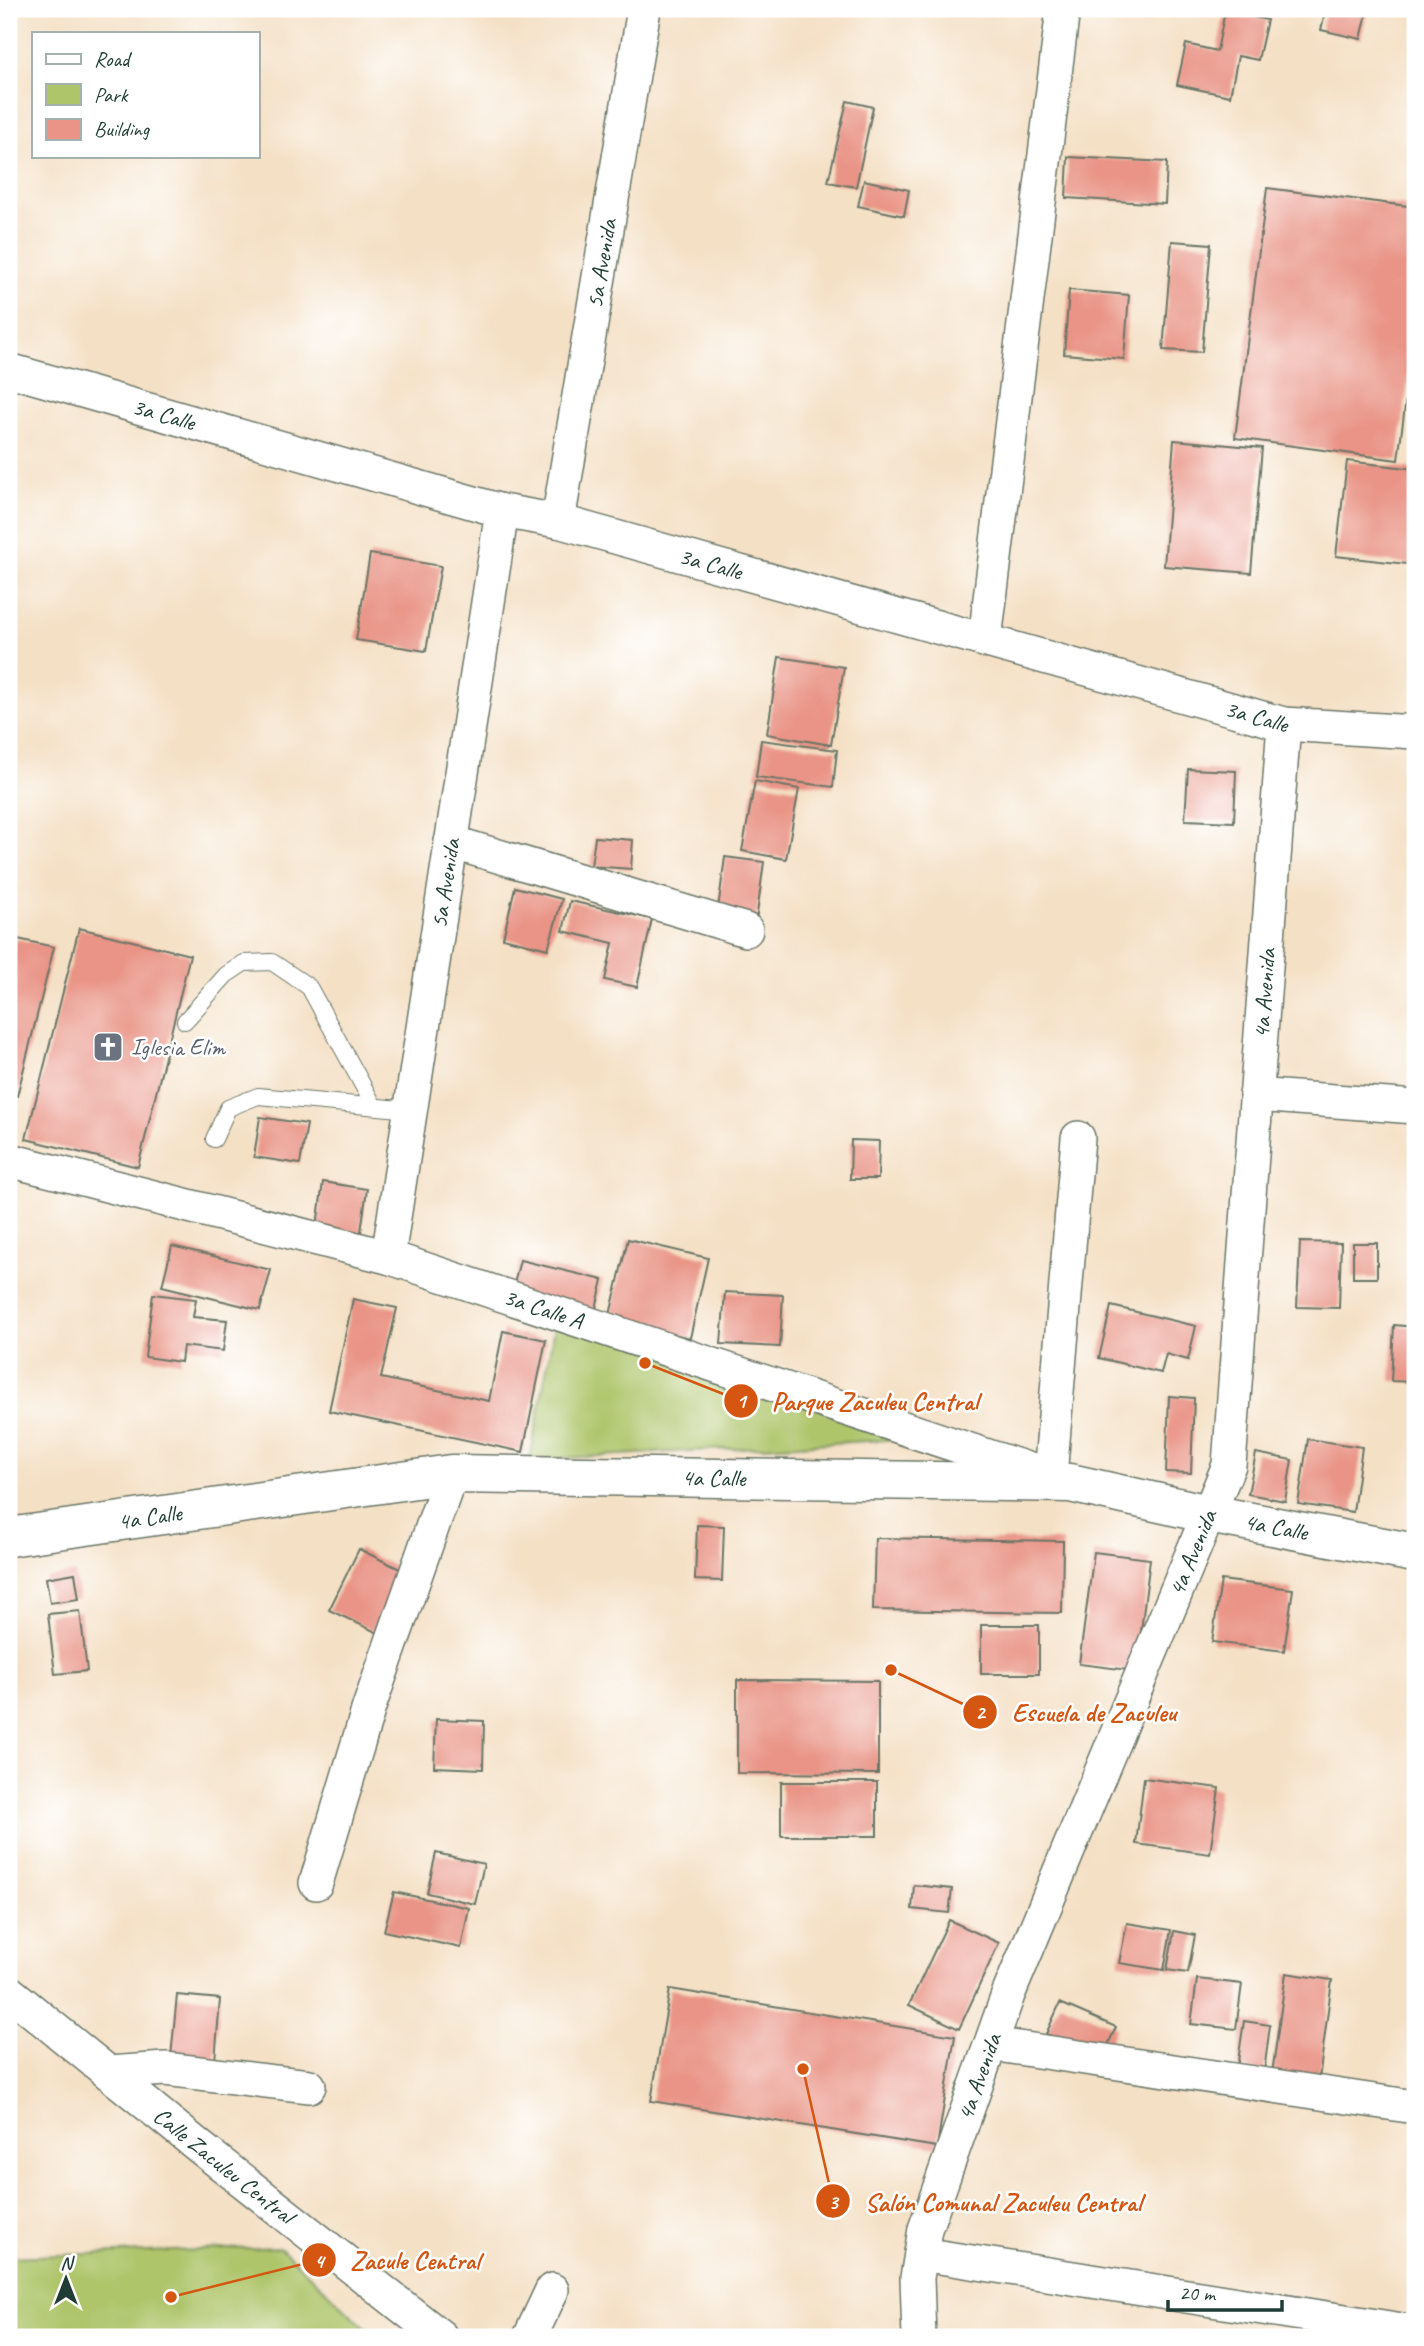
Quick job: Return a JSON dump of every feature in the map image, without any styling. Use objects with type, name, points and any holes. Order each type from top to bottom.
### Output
[{"type":"street","name":"5a Avenida","points":[[558,521],[644,9]]},
{"type":"street","points":[[985,639],[1063,9]]},
{"type":"street","name":"3a Calle","points":[[9,370],[502,511],[558,521],[1284,724],[1415,732]]},
{"type":"street","name":"5a Avenida","points":[[388,1257],[502,511]]},
{"type":"street","name":"4a Avenida","points":[[919,2337],[917,2278],[925,2230],[1008,1995],[1229,1465],[1284,724]]},
{"type":"street","points":[[452,842],[746,930]]},
{"type":"street","points":[[1256,1095],[1415,1107]]},
{"type":"street","points":[[1060,1480],[1078,1138]]},
{"type":"street","name":"3a Calle A","points":[[9,1160],[388,1257],[1060,1480]]},
{"type":"street","points":[[316,1883],[369,1707],[451,1474]]},
{"type":"street","name":"4a Calle","points":[[9,1537],[451,1474],[1060,1480],[1209,1514],[1415,1553]]},
{"type":"street","name":"Calle Zaculeu Central","points":[[9,1992],[442,2337]]},
{"type":"street","points":[[991,2044],[1415,2107]]},
{"type":"street","points":[[109,2073],[165,2069],[309,2086]]},
{"type":"street","points":[[922,2254],[1415,2332]]},
{"type":"street","points":[[530,2337],[552,2290]]},
{"type":"lane","points":[[185,1021],[226,975],[244,963],[272,962],[309,987],[374,1107]]},
{"type":"lane","points":[[214,1139],[228,1108],[258,1096],[411,1110]]},
{"type":"green space","points":[[558,1306],[921,1438],[530,1460]]},
{"type":"green space","points":[[280,2247],[375,2337],[9,2337],[9,2257]]},
{"type":"building","points":[[1326,9],[1368,9],[1361,39],[1321,30]]},
{"type":"building","points":[[1225,11],[1267,20],[1258,60],[1238,56],[1230,96],[1177,85],[1186,44],[1217,51]]},
{"type":"building","points":[[847,101],[873,107],[856,187],[828,182]]},
{"type":"building","points":[[1068,157],[1167,162],[1165,204],[1066,198]]},
{"type":"building","points":[[864,180],[909,190],[904,216],[858,206]]},
{"type":"building","points":[[1267,188],[1415,207],[1415,329],[1398,460],[1235,438]]},
{"type":"building","points":[[1172,241],[1211,244],[1202,352],[1163,350]]},
{"type":"building","points":[[1069,290],[1129,295],[1124,359],[1064,354]]},
{"type":"building","points":[[1174,440],[1262,448],[1251,573],[1164,566]]},
{"type":"building","points":[[1347,461],[1415,469],[1415,565],[1336,556]]},
{"type":"building","points":[[370,554],[441,566],[426,651],[356,640]]},
{"type":"building","points":[[779,657],[844,667],[831,745],[767,734]]},
{"type":"building","points":[[761,740],[837,750],[833,787],[756,777]]},
{"type":"building","points":[[1188,769],[1236,771],[1234,822],[1185,820]]},
{"type":"building","points":[[755,781],[799,789],[786,859],[742,851]]},
{"type":"building","points":[[595,837],[633,840],[631,869],[591,866]]},
{"type":"building","points":[[725,857],[764,862],[756,921],[717,916]]},
{"type":"building","points":[[515,887],[562,899],[548,949],[503,938]]},
{"type":"building","points":[[570,901],[652,919],[637,987],[605,980],[613,943],[563,931]]},
{"type":"building","name":"Iglesia Elim","points":[[79,928],[190,955],[138,1167],[26,1139]]},
{"type":"building","points":[[9,937],[54,947],[17,1096],[9,1094]]},
{"type":"building","points":[[260,1117],[307,1124],[300,1164],[254,1157]]},
{"type":"building","points":[[851,1140],[879,1141],[878,1179],[850,1179]]},
{"type":"building","points":[[323,1182],[367,1189],[360,1239],[316,1233]]},
{"type":"building","points":[[628,1239],[708,1258],[690,1338],[609,1319]]},
{"type":"building","points":[[1300,1242],[1341,1243],[1339,1308],[1297,1307]]},
{"type":"building","points":[[1353,1243],[1377,1243],[1377,1278],[1353,1278]]},
{"type":"building","points":[[172,1246],[271,1270],[260,1310],[162,1286]]},
{"type":"building","points":[[520,1260],[603,1280],[595,1312],[512,1292]]},
{"type":"building","points":[[725,1292],[783,1295],[780,1347],[721,1344]]},
{"type":"building","points":[[153,1294],[196,1299],[193,1317],[227,1320],[223,1351],[183,1346],[181,1362],[145,1357]]},
{"type":"building","points":[[353,1299],[397,1308],[381,1378],[489,1401],[503,1331],[546,1340],[523,1452],[329,1411]]},
{"type":"building","points":[[1111,1306],[1196,1326],[1188,1360],[1166,1354],[1161,1373],[1099,1358]]},
{"type":"building","points":[[1394,1325],[1415,1327],[1415,1382],[1391,1381]]},
{"type":"building","points":[[1169,1396],[1194,1398],[1191,1473],[1166,1472]]},
{"type":"building","points":[[1308,1439],[1362,1447],[1353,1512],[1298,1504]]},
{"type":"building","points":[[1256,1453],[1292,1460],[1285,1501],[1248,1494]]},
{"type":"building","points":[[697,1525],[724,1526],[722,1581],[695,1580]]},
{"type":"building","points":[[875,1538],[1063,1541],[1062,1613],[873,1610]]},
{"type":"building","points":[[359,1549],[408,1573],[378,1633],[329,1610]]},
{"type":"building","points":[[1094,1552],[1150,1559],[1136,1671],[1079,1664]]},
{"type":"building","points":[[75,1573],[79,1599],[50,1603],[46,1578]]},
{"type":"building","points":[[1221,1580],[1293,1589],[1284,1651],[1212,1642]]},
{"type":"building","points":[[80,1611],[87,1671],[55,1674],[48,1614]]},
{"type":"building","points":[[981,1625],[1039,1625],[1039,1674],[981,1674]]},
{"type":"building","points":[[737,1680],[878,1681],[878,1774],[737,1773]]},
{"type":"building","points":[[436,1719],[484,1721],[483,1769],[434,1767]]},
{"type":"building","points":[[1144,1778],[1219,1788],[1210,1854],[1136,1844]]},
{"type":"building","points":[[781,1782],[877,1782],[877,1836],[781,1836]]},
{"type":"building","points":[[436,1853],[484,1864],[475,1904],[427,1893]]},
{"type":"building","points":[[914,1885],[952,1889],[949,1913],[912,1909]]},
{"type":"building","points":[[394,1892],[469,1908],[461,1948],[384,1931]]},
{"type":"building","points":[[949,1920],[999,1943],[959,2029],[909,2005]]},
{"type":"building","points":[[1127,1923],[1171,1930],[1164,1970],[1119,1963]]},
{"type":"building","points":[[1174,1931],[1195,1935],[1188,1973],[1167,1970]]},
{"type":"building","points":[[1286,1973],[1332,1980],[1318,2087],[1271,2081]]},
{"type":"building","points":[[1197,1979],[1242,1984],[1236,2029],[1191,2024]]},
{"type":"building","points":[[670,1989],[955,2036],[937,2147],[651,2101]]},
{"type":"building","points":[[177,1995],[220,1999],[215,2061],[171,2057]]},
{"type":"building","points":[[1060,2003],[1116,2027],[1102,2058],[1046,2034]]},
{"type":"building","points":[[1244,2021],[1270,2025],[1264,2072],[1237,2068]]},
{"type":"place","name":"Iglesia Elim","points":[[108,1047]]},
{"type":"place","name":"Parque Zaculeu Central","points":[[645,1363]]},
{"type":"place","name":"Escuela de Zaculeu","points":[[891,1670]]},
{"type":"place","name":"Salón Comunal Zaculeu Central","points":[[803,2069]]},
{"type":"place","name":"Zacule Central","points":[[171,2297]]}]
